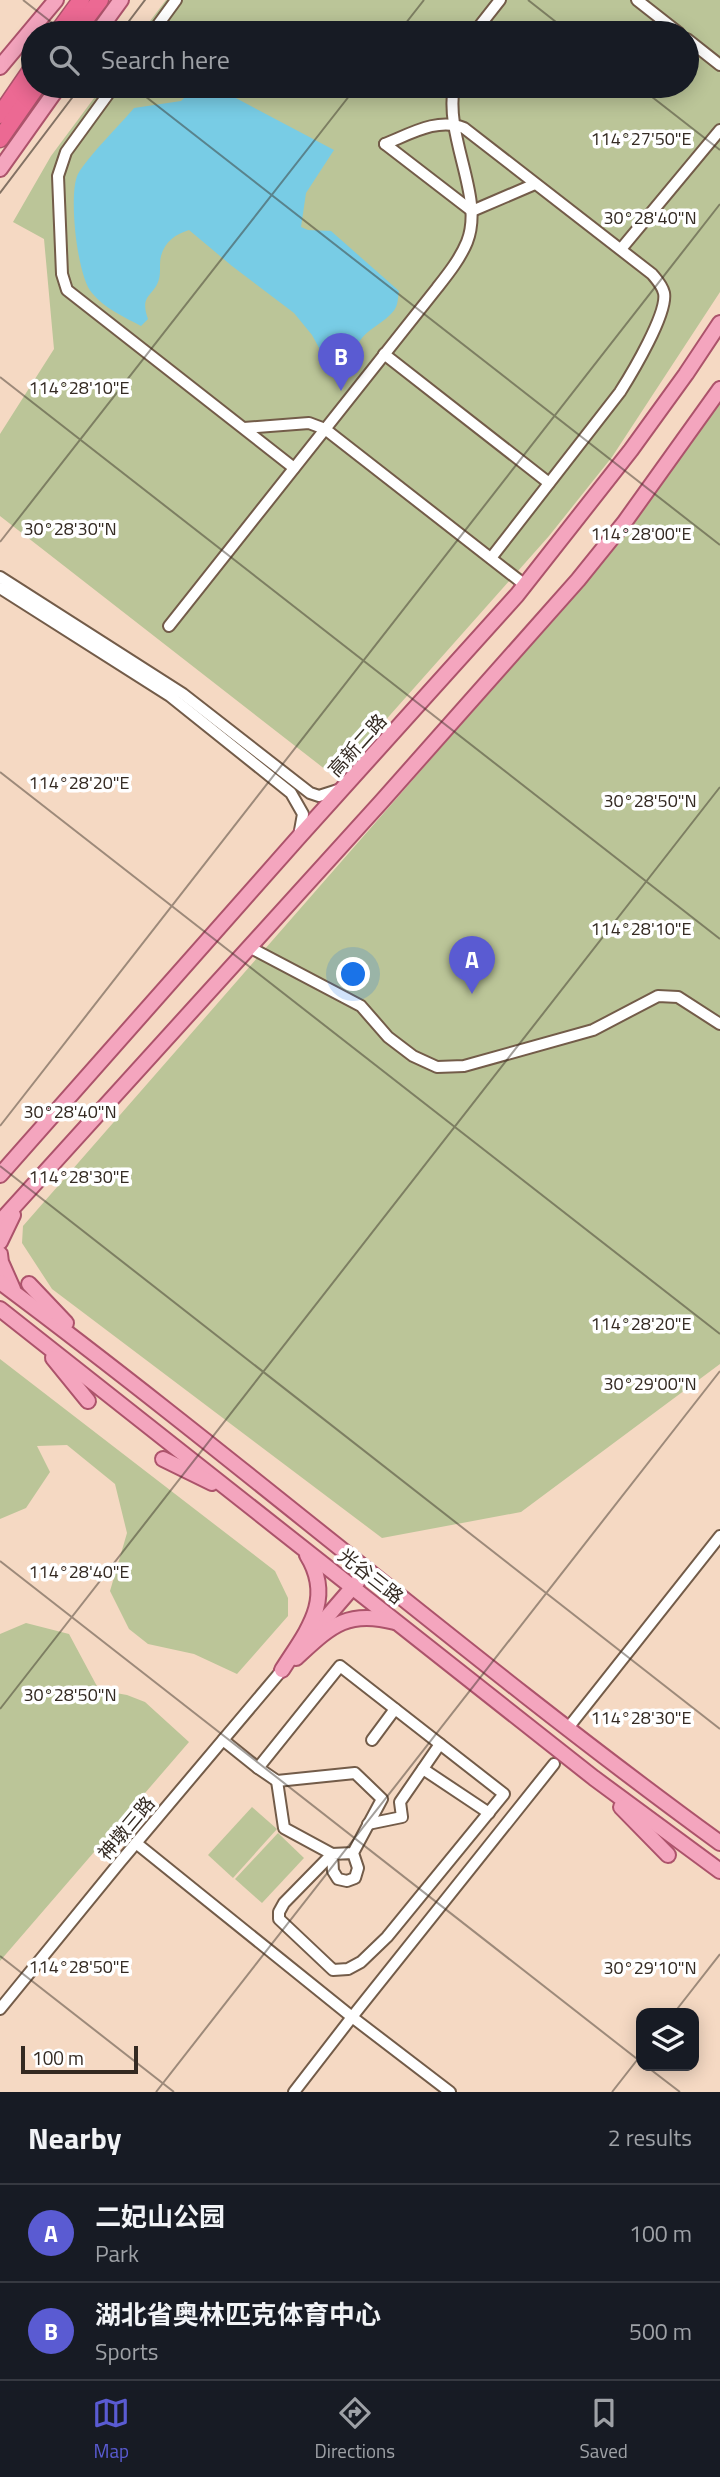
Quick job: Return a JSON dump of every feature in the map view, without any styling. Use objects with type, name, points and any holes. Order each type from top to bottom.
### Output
[{"type":"highway","points":[[66,21],[81,0]]},
{"type":"highway","points":[[84,21],[100,0]]},
{"type":"highway","points":[[0,115],[21,84]]},
{"type":"highway","points":[[0,139],[29,98]]},
{"type":"main road","points":[[39,21],[55,0]]},
{"type":"main road","points":[[106,21],[121,0]]},
{"type":"main road","points":[[0,52],[21,40]]},
{"type":"main road","points":[[0,67],[21,43]]},
{"type":"main road","points":[[0,169],[50,98]]},
{"type":"main road","name":"高新二路","points":[[0,1175],[525,585],[631,450],[720,323]]},
{"type":"main road","points":[[0,1222],[21,1202],[578,580],[624,523],[720,389]]},
{"type":"main road","points":[[0,1242],[21,1202]]},
{"type":"main road","points":[[0,1254],[16,1294]]},
{"type":"main road","name":"光谷三路","points":[[0,1282],[568,1728],[720,1843]]},
{"type":"main road","points":[[29,1283],[96,1355]]},
{"type":"main road","name":"光谷三路","points":[[0,1309],[594,1778],[720,1871]]},
{"type":"main road","points":[[34,1336],[88,1401]]},
{"type":"main road","points":[[163,1459],[240,1497]]},
{"type":"main road","points":[[282,1670],[317,1610],[320,1586],[316,1569],[300,1544]]},
{"type":"main road","points":[[282,1670],[367,1570]]},
{"type":"main road","points":[[282,1670],[331,1626],[354,1619],[379,1618],[401,1624]]},
{"type":"main road","points":[[594,1778],[668,1855]]},
{"type":"main road","points":[[678,1812],[720,1830]]},
{"type":"street","points":[[161,21],[176,0]]},
{"type":"street","points":[[483,21],[499,0]]},
{"type":"street","points":[[637,0],[664,21]]},
{"type":"street","points":[[699,48],[720,65]]},
{"type":"street","points":[[105,98],[66,152],[58,176],[62,274],[67,290],[294,468]]},
{"type":"street","points":[[169,626],[454,265],[468,241],[472,211],[452,123],[453,98]]},
{"type":"street","points":[[472,211],[385,144],[420,130],[452,123],[464,128],[621,249],[660,283],[664,293],[661,313],[634,370],[620,392],[491,558]]},
{"type":"street","points":[[621,249],[720,130]]},
{"type":"street","points":[[472,211],[535,184]]},
{"type":"street","points":[[384,354],[549,483]]},
{"type":"street","points":[[244,428],[309,423],[325,429],[525,585]]},
{"type":"street","points":[[0,577],[183,694],[310,793],[319,796],[331,794],[347,786]]},
{"type":"street","points":[[0,588],[170,696],[291,793],[303,814],[298,838]]},
{"type":"street","points":[[250,947],[361,1006],[388,1037],[414,1056],[437,1067],[464,1066],[593,1030],[658,996],[678,997],[720,1024]]},
{"type":"street","points":[[568,1728],[720,1536]]},
{"type":"street","points":[[258,1768],[340,1666],[504,1794],[387,1937],[361,1962],[348,1969],[332,1970],[279,1919],[284,1903],[332,1854]]},
{"type":"street","name":"神墩三路","points":[[0,2009],[282,1670]]},
{"type":"street","points":[[372,1740],[395,1709]]},
{"type":"street","points":[[223,1741],[278,1782],[355,1773],[382,1799],[353,1853],[358,1868],[355,1878],[348,1881],[338,1879],[332,1871],[332,1854]]},
{"type":"street","points":[[368,1824],[402,1817],[400,1802],[440,1744]]},
{"type":"street","points":[[294,2092],[554,1764]]},
{"type":"street","points":[[423,1769],[489,1813]]},
{"type":"street","points":[[278,1782],[285,1828],[332,1854],[353,1853]]},
{"type":"street","points":[[136,1843],[352,2017],[450,2092]]},
{"type":"green space","points":[[166,0],[720,0],[720,292],[612,457],[549,536],[335,777],[0,516],[0,434],[54,349],[44,239],[13,222],[51,156],[94,98],[699,98],[699,21],[150,21]]},
{"type":"green space","points":[[720,400],[720,1364],[521,1512],[382,1538],[52,1289],[22,1243],[23,1226],[604,561]]},
{"type":"green space","points":[[0,1359],[275,1571],[288,1598],[288,1616],[237,1674],[194,1654],[148,1644],[129,1629],[110,1591],[127,1533],[115,1484],[67,1445],[37,1446],[50,1472],[26,1508],[0,1519]]},
{"type":"green space","points":[[26,1623],[69,1634],[99,1690],[127,1695],[145,1702],[189,1742],[0,1961],[0,1634]]},
{"type":"green space","points":[[252,1807],[277,1829],[233,1878],[208,1855]]},
{"type":"green space","points":[[278,1833],[304,1858],[262,1903],[235,1879]]},
{"type":"water","points":[[184,98],[236,98],[334,150],[306,193],[301,227],[331,231],[399,291],[397,305],[391,314],[358,343],[356,363],[346,375],[336,379],[312,335],[294,313],[189,230],[165,246],[160,259],[157,285],[146,300],[148,319],[141,326],[115,312],[92,293],[78,253],[74,198],[78,174],[134,108],[181,101]]},
{"type":"tram line","points":[[129,21],[145,0]]},
{"type":"tram line","points":[[0,193],[72,98]]},
{"type":"place","name":"湖北省奥林匹克体育中心","points":[[341,391]]},
{"type":"place","name":"二妃山公园","points":[[472,994]]}]
